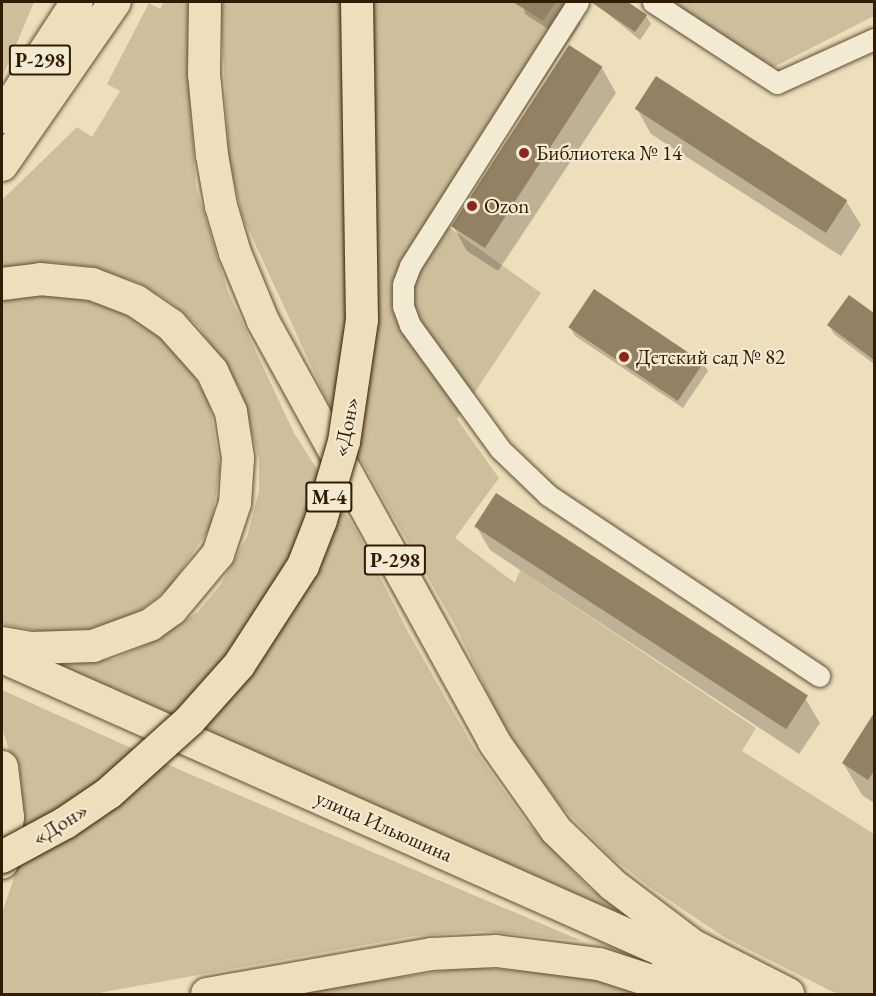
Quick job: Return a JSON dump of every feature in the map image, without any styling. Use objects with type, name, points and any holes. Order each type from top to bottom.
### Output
[{"type":"highway","name":"Р-298","points":[[2,117],[77,2]]},
{"type":"highway","points":[[2,165],[115,2]]},
{"type":"highway","name":"Р-298","points":[[205,2],[204,74],[212,155],[221,206],[235,253],[263,321],[494,742],[556,830],[613,885],[692,945],[788,994]]},
{"type":"highway","name":"«Дон»","points":[[2,856],[65,823],[109,793],[190,720],[239,664],[303,566],[321,520],[344,442],[362,320],[357,2]]},
{"type":"highway","points":[[2,284],[40,279],[92,284],[135,301],[171,325],[212,371],[231,412],[238,458],[235,503],[218,554],[172,609],[150,625],[93,646],[31,648],[2,643]]},
{"type":"highway","name":"улица Ильюшина","points":[[2,657],[766,994]]},
{"type":"highway","name":"улица Ильюшина","points":[[2,674],[736,994]]},
{"type":"highway","points":[[2,767],[8,817],[2,863]]},
{"type":"highway","points":[[207,994],[431,954],[496,951],[599,964],[653,979],[691,994]]},
{"type":"street","points":[[578,2],[410,266],[403,284],[403,306],[410,325],[500,449],[548,495],[819,676]]},
{"type":"street","points":[[653,2],[777,83],[874,39]]},
{"type":"shaded area","points":[[2,2],[34,2],[2,78]]},
{"type":"shaded area","points":[[164,2],[191,2],[190,102],[196,187],[228,292],[294,433],[357,532],[408,632],[475,750],[525,821],[590,889],[621,910],[618,915],[56,665],[114,659],[152,642],[198,612],[221,584],[247,537],[259,491],[259,459],[239,387],[198,326],[172,303],[139,283],[93,267],[50,262],[2,268],[2,200],[77,127],[92,137],[120,91],[107,84],[149,3],[160,9]]},
{"type":"shaded area","points":[[220,2],[577,2],[580,25],[447,226],[541,293],[457,419],[499,478],[455,538],[515,583],[520,570],[756,728],[742,751],[874,834],[874,994],[840,994],[831,991],[724,937],[651,888],[610,856],[561,806],[502,723],[456,627],[324,394],[242,215],[229,157]]},
{"type":"shaded area","points":[[665,2],[874,2],[874,16],[774,67]]},
{"type":"shaded area","points":[[50,295],[92,300],[118,310],[165,340],[184,359],[209,401],[220,468],[211,526],[170,587],[136,614],[89,629],[44,632],[2,624],[2,300]]},
{"type":"shaded area","points":[[2,690],[187,773],[582,941],[482,931],[414,936],[93,994],[2,994],[2,913],[15,875],[22,824],[20,785],[2,728]]},
{"type":"shaded area","points":[[469,967],[584,975],[653,994],[289,994]]},
{"type":"building","points":[[513,2],[556,2],[543,21]]},
{"type":"building","points":[[591,2],[628,2],[647,15],[635,32]]},
{"type":"building","points":[[569,45],[603,67],[485,248],[451,226]]},
{"type":"building","points":[[656,76],[847,200],[826,233],[635,109]]},
{"type":"building","points":[[594,289],[703,363],[678,401],[568,327]]},
{"type":"building","points":[[849,295],[874,313],[874,360],[827,325]]},
{"type":"building","points":[[496,493],[808,696],[786,729],[474,527]]},
{"type":"building","points":[[874,713],[874,771],[868,780],[842,763]]},
{"type":"place","name":"Библиотека № 14","points":[[524,153]]},
{"type":"place","name":"Ozon","points":[[472,206]]},
{"type":"place","name":"Детский сад № 82","points":[[624,357]]}]
